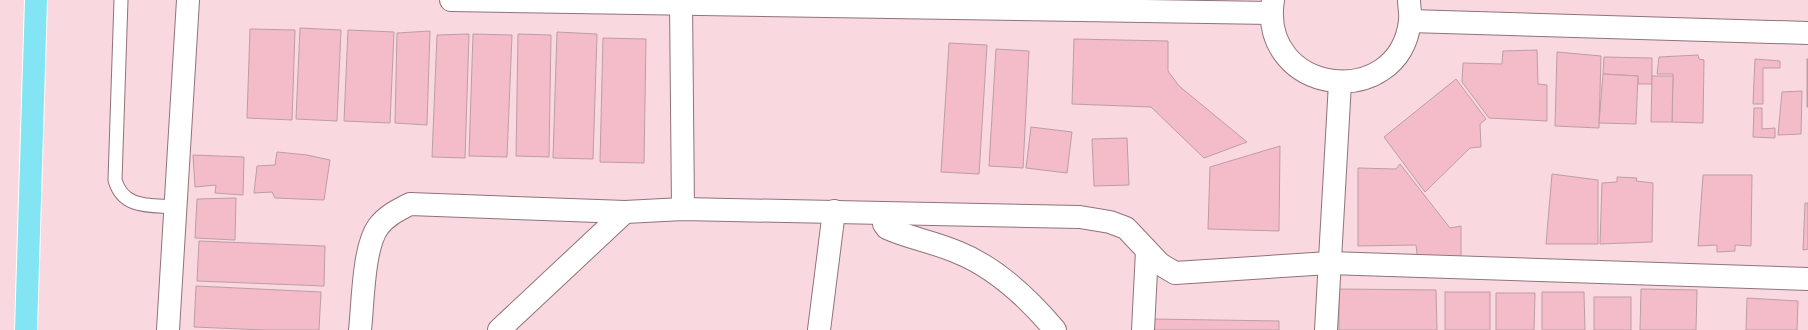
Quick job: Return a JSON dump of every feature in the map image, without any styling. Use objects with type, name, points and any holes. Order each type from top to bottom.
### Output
[{"type":"main road","points":[[26,330],[36,0]]},
{"type":"street","points":[[168,330],[174,207],[188,0]]},
{"type":"street","points":[[451,0],[1272,7],[1274,31],[1280,48],[1291,62],[1306,74],[1322,80],[1340,83],[1361,80],[1379,72],[1394,58],[1405,41],[1410,10],[1808,33]]},
{"type":"street","points":[[681,2],[683,209]]},
{"type":"street","points":[[1326,330],[1340,83]]},
{"type":"street","points":[[360,330],[365,276],[370,248],[377,228],[390,215],[410,204],[625,212],[683,209],[834,211],[1088,218],[1110,222],[1126,228],[1160,264],[1175,273],[1329,263],[1808,279]]},
{"type":"street","points":[[819,330],[834,211]]},
{"type":"street","points":[[499,330],[625,212]]},
{"type":"street","points":[[883,213],[884,224],[887,228],[958,252],[979,262],[1000,276],[1055,330]]},
{"type":"street","points":[[1144,330],[1148,251]]},
{"type":"lane","points":[[121,0],[115,180],[121,194],[133,202],[174,207]]},
{"type":"building","points":[[300,28],[341,30],[337,121],[296,119]]},
{"type":"building","points":[[250,29],[295,30],[292,120],[247,118]]},
{"type":"building","points":[[348,30],[394,32],[390,123],[344,121]]},
{"type":"building","points":[[430,31],[427,125],[395,123],[397,33]]},
{"type":"building","points":[[557,32],[597,34],[593,159],[553,158]]},
{"type":"building","points":[[469,34],[465,158],[432,157],[437,35]]},
{"type":"building","points":[[473,34],[512,35],[507,157],[469,156]]},
{"type":"building","points":[[518,34],[551,35],[549,157],[516,156]]},
{"type":"building","points":[[603,38],[646,39],[644,163],[600,162]]},
{"type":"building","points":[[1074,39],[1168,41],[1168,71],[1179,86],[1247,142],[1204,158],[1151,107],[1072,104]]},
{"type":"building","points":[[949,43],[987,45],[979,174],[941,172]]},
{"type":"building","points":[[996,49],[1029,51],[1023,168],[989,166]]},
{"type":"building","points":[[1537,50],[1538,84],[1547,85],[1547,121],[1489,118],[1462,82],[1463,63],[1502,64],[1503,51]]},
{"type":"building","points":[[1557,52],[1601,56],[1599,128],[1555,126]]},
{"type":"building","points":[[1698,55],[1699,59],[1704,60],[1703,123],[1672,122],[1673,74],[1657,74],[1659,57]]},
{"type":"building","points":[[1604,57],[1652,58],[1652,84],[1638,84],[1638,76],[1603,74]]},
{"type":"building","points":[[1755,59],[1780,61],[1780,68],[1763,68],[1763,104],[1753,104]]},
{"type":"building","points":[[1808,59],[1808,107],[1807,107]]},
{"type":"building","points":[[1603,74],[1638,76],[1636,124],[1599,123]]},
{"type":"building","points":[[1652,76],[1673,76],[1672,122],[1651,122]]},
{"type":"building","points":[[1456,79],[1486,119],[1480,124],[1481,147],[1470,148],[1425,192],[1384,137]]},
{"type":"building","points":[[1802,91],[1801,134],[1778,135],[1782,92]]},
{"type":"building","points":[[1754,108],[1762,108],[1762,129],[1775,128],[1775,138],[1753,137]]},
{"type":"building","points":[[1031,127],[1072,132],[1067,173],[1026,168]]},
{"type":"building","points":[[1127,138],[1129,185],[1094,186],[1092,139]]},
{"type":"building","points":[[1280,146],[1279,231],[1208,229],[1210,167]]},
{"type":"building","points":[[277,152],[307,155],[330,160],[324,200],[275,198],[272,192],[254,193],[257,166],[275,165]]},
{"type":"building","points":[[193,155],[244,157],[243,195],[215,193],[216,185],[195,187]]},
{"type":"building","points":[[1400,164],[1450,228],[1461,226],[1461,263],[1418,262],[1416,245],[1358,246],[1358,168],[1396,169]]},
{"type":"building","points":[[1552,174],[1598,180],[1598,244],[1546,244]]},
{"type":"building","points":[[1703,175],[1752,175],[1751,246],[1735,245],[1735,251],[1717,252],[1717,245],[1698,246]]},
{"type":"building","points":[[1617,177],[1637,178],[1636,181],[1653,183],[1652,242],[1600,244],[1602,183],[1617,182]]},
{"type":"building","points":[[236,198],[235,240],[195,238],[197,199]]},
{"type":"building","points":[[1805,203],[1808,203],[1808,249],[1803,250]]},
{"type":"building","points":[[199,241],[325,246],[324,286],[197,281]]},
{"type":"building","points":[[196,286],[321,292],[319,330],[263,330],[194,327]]},
{"type":"building","points":[[1339,289],[1436,290],[1437,330],[1339,330]]},
{"type":"building","points":[[1641,289],[1697,290],[1696,330],[1640,330]]},
{"type":"building","points":[[1445,292],[1490,292],[1490,330],[1445,330]]},
{"type":"building","points":[[1542,292],[1584,292],[1585,330],[1542,330]]},
{"type":"building","points":[[1496,293],[1535,293],[1534,330],[1496,330]]},
{"type":"building","points":[[1594,297],[1631,297],[1631,330],[1594,330]]},
{"type":"building","points":[[1747,298],[1798,301],[1797,330],[1746,330]]},
{"type":"building","points":[[1152,319],[1279,321],[1279,330],[1152,330]]}]
